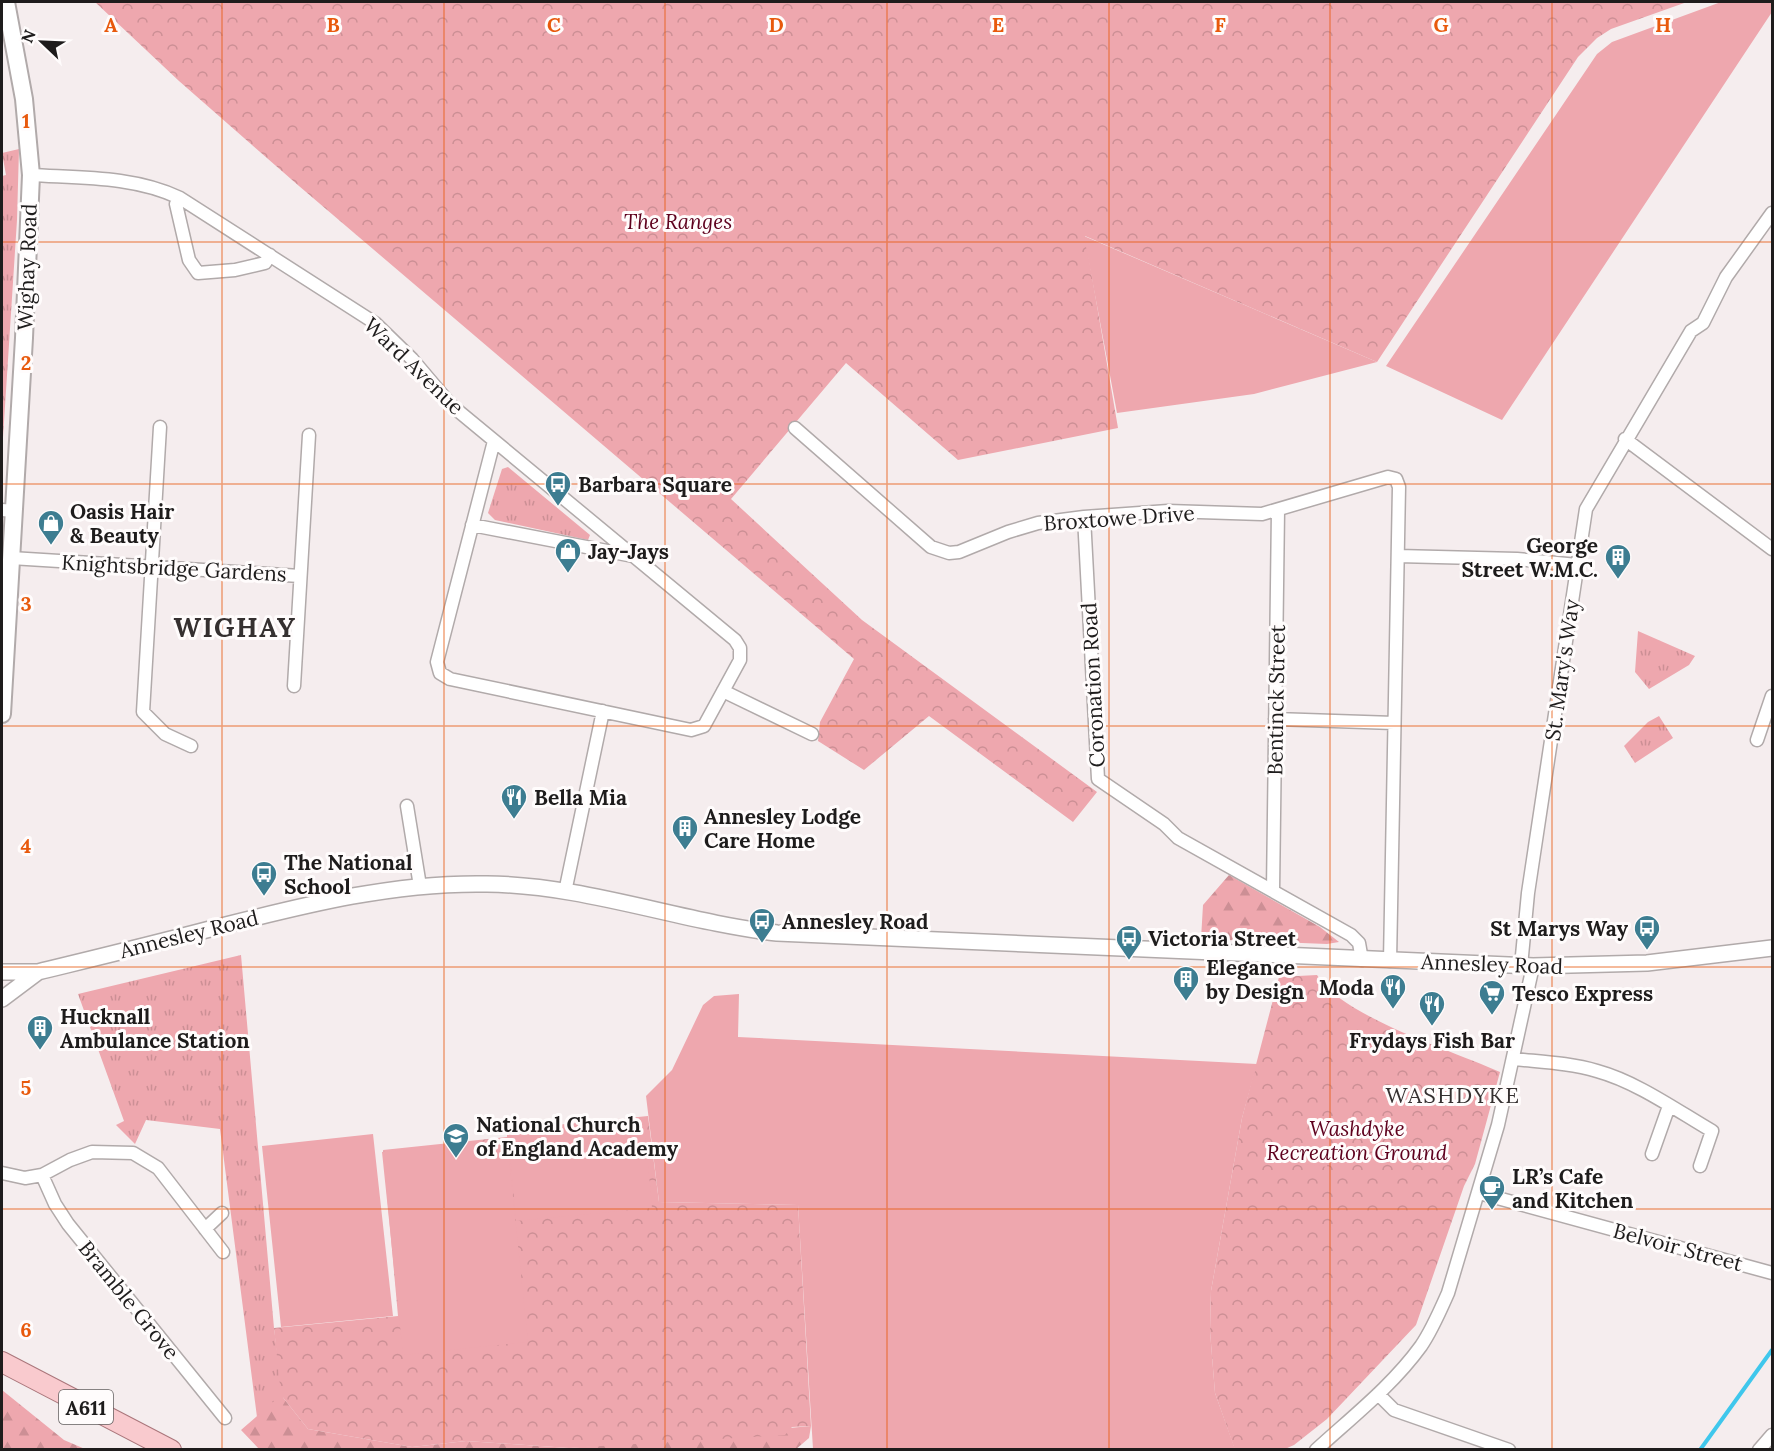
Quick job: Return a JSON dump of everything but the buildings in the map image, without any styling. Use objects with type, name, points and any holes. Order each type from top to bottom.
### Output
[{"type":"main road","name":"Wighay Road","points":[[2,714],[11,558],[8,511],[31,175],[24,99],[6,2]]},
{"type":"main road","name":"A611","points":[[2,1362],[171,1449]]},
{"type":"street","name":"Ward Avenue","points":[[31,175],[141,183],[180,198],[375,323],[412,359],[451,405],[494,441]]},
{"type":"street","points":[[180,198],[176,204],[189,260],[198,273],[225,271],[266,263],[270,255]]},
{"type":"street","name":"St. Mary's Way","points":[[1316,1449],[1378,1394],[1421,1346],[1448,1293],[1479,1193],[1514,1059],[1527,966],[1528,892],[1586,509],[1625,439],[1691,331],[1703,323],[1726,277],[1773,213]]},
{"type":"street","points":[[160,427],[143,712],[165,734],[191,746]]},
{"type":"street","name":"Broxtowe Drive","points":[[795,428],[931,547],[940,551],[959,552],[1008,532],[1038,523],[1084,517],[1167,511],[1263,514],[1388,477],[1396,479],[1399,487],[1398,556]]},
{"type":"street","points":[[294,687],[309,435]]},
{"type":"street","points":[[1625,439],[1773,549]]},
{"type":"street","points":[[494,441],[735,640],[740,648],[740,660],[708,721],[695,730],[450,679],[440,673],[437,662],[472,525],[494,441]]},
{"type":"street","name":"Bentinck Street","points":[[1273,891],[1278,510]]},
{"type":"street","name":"Coronation Road","points":[[1084,517],[1098,779],[1164,824],[1178,838],[1351,935],[1359,943],[1362,960]]},
{"type":"street","points":[[472,525],[634,557]]},
{"type":"street","points":[[1390,961],[1398,556],[1517,558],[1577,565]]},
{"type":"street","name":"Knightsbridge Gardens","points":[[11,558],[300,576]]},
{"type":"street","points":[[723,691],[812,734]]},
{"type":"street","points":[[1757,740],[1773,696]]},
{"type":"street","points":[[566,892],[603,711]]},
{"type":"street","points":[[1275,719],[1394,723]]},
{"type":"street","points":[[407,806],[420,886]]},
{"type":"street","name":"Annesley Road","points":[[2,972],[38,972],[298,906],[420,886],[488,884],[566,892],[653,909],[729,928],[777,933],[1527,966],[1638,963],[1773,948]]},
{"type":"street","name":"Annesley Road","points":[[2,999],[38,972]]},
{"type":"street","points":[[1514,1059],[1576,1066],[1599,1072],[1669,1106],[1712,1131],[1700,1166]]},
{"type":"street","points":[[1652,1154],[1669,1106]]},
{"type":"street","points":[[2,1173],[17,1178],[42,1175],[83,1154],[133,1153],[158,1168],[223,1252]]},
{"type":"street","name":"Bramble Grove","points":[[42,1175],[55,1204],[68,1224],[225,1418]]},
{"type":"street","name":"Belvoir Street","points":[[1479,1193],[1773,1273]]},
{"type":"street","points":[[205,1229],[222,1213]]},
{"type":"street","points":[[1378,1394],[1394,1410],[1505,1449]]},
{"type":"street","points":[[1759,1449],[1773,1436]]},
{"type":"green space","name":"The Ranges","points":[[95,2],[1687,2],[1611,29],[1597,38],[1578,57],[1377,362],[1085,236],[1118,428],[958,460],[846,363],[731,499],[862,620],[1097,792],[1073,822],[929,716],[864,770],[818,741],[820,722],[854,659],[299,186],[179,81]]},
{"type":"green space","points":[[1721,2],[1772,2],[1772,12],[1502,420],[1386,366],[1597,54],[1612,42]]},
{"type":"green space","points":[[19,149],[17,220],[2,453],[2,176],[6,175],[2,153]]},
{"type":"green space","points":[[1084,236],[1377,362],[1254,394],[1117,413]]},
{"type":"green space","points":[[508,467],[590,535],[588,540],[495,520],[488,513],[502,469]]},
{"type":"green space","points":[[1638,631],[1695,656],[1689,665],[1649,689],[1635,672]]},
{"type":"green space","points":[[1659,716],[1673,738],[1635,763],[1624,746],[1648,722]]},
{"type":"green space","points":[[1229,875],[1320,927],[1339,942],[1327,944],[1201,939],[1203,905]]},
{"type":"green space","points":[[241,955],[274,1328],[285,1412],[258,1425],[220,1129],[146,1120],[135,1144],[116,1125],[124,1121],[78,994]]},
{"type":"green space","name":"Washdyke Recreation Ground","points":[[1317,975],[1330,990],[1374,1019],[1500,1072],[1475,1164],[1464,1186],[1416,1325],[1327,1419],[1294,1445],[1285,1449],[1235,1450],[1215,1393],[1210,1331],[1211,1291],[1242,1118],[1279,977]]},
{"type":"green space","points":[[739,994],[738,1037],[1257,1064],[1242,1118],[1211,1291],[1210,1331],[1215,1393],[1235,1449],[813,1449],[798,1205],[659,1202],[646,1096],[672,1070],[703,1005],[714,996]]},
{"type":"green space","points":[[648,1116],[659,1202],[798,1205],[811,1426],[792,1427],[785,1435],[569,1448],[466,1441],[412,1447],[308,1429],[281,1395],[274,1328],[398,1316],[383,1150],[507,1137],[507,1130]]},
{"type":"green space","points":[[644,1117],[652,1208],[516,1221],[508,1130]]},
{"type":"green space","points":[[373,1134],[393,1316],[281,1327],[262,1146]]},
{"type":"green space","points":[[1305,1134],[1331,1139],[1327,1167],[1300,1163]]},
{"type":"green space","points":[[507,1139],[528,1342],[403,1355],[382,1152]]},
{"type":"green space","points":[[2,1390],[64,1440],[85,1449],[2,1449]]},
{"type":"green space","points":[[281,1395],[308,1429],[412,1447],[466,1441],[569,1448],[811,1426],[809,1438],[795,1450],[260,1450],[241,1430]]},
{"type":"waterway","points":[[1700,1450],[1772,1350]]},
{"type":"place","name":"Barbara Square","points":[[558,507]]},
{"type":"place","name":"Oasis Hair & Beauty","points":[[51,546]]},
{"type":"place","name":"Jay-Jays","points":[[568,574]]},
{"type":"place","name":"George Street W.M.C.","points":[[1618,580]]},
{"type":"place","name":"Bella Mia","points":[[514,820]]},
{"type":"place","name":"Annesley Lodge Care Home","points":[[685,851]]},
{"type":"place","name":"The National School","points":[[264,897]]},
{"type":"place","name":"Annesley Road","points":[[762,944]]},
{"type":"place","name":"St Marys Way","points":[[1647,951]]},
{"type":"place","name":"Victoria Street","points":[[1129,961]]},
{"type":"place","name":"Elegance by Design","points":[[1186,1002]]},
{"type":"place","name":"Moda","points":[[1393,1010]]},
{"type":"place","name":"Tesco Express","points":[[1492,1016]]},
{"type":"place","name":"Frydays Fish Bar","points":[[1432,1027]]},
{"type":"place","name":"Hucknall Ambulance Station","points":[[40,1051]]},
{"type":"place","name":"National Church of England Academy","points":[[456,1159]]},
{"type":"place","name":"LR’s Cafe and Kitchen","points":[[1492,1211]]},
{"type":"district","name":"WIGHAY","points":[[235,627]]},
{"type":"district","name":"WASHDYKE","points":[[1453,1095]]}]
